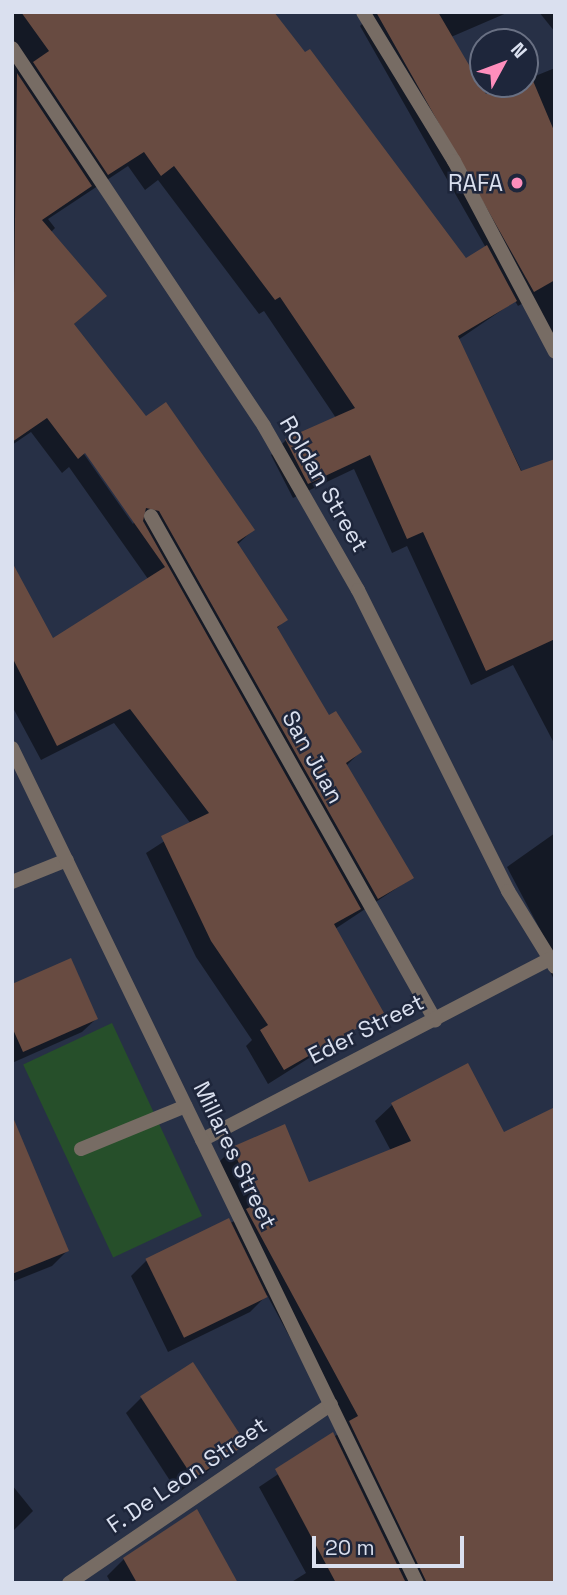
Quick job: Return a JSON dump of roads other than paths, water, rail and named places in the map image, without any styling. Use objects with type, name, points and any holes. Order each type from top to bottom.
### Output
[{"type":"street","points":[[363,12],[454,161],[555,352]]},
{"type":"street","name":"Roldan Street","points":[[12,48],[264,426],[358,590],[508,891],[552,963]]},
{"type":"street","name":"San Juan","points":[[151,516],[435,1020]]},
{"type":"street","name":"Millares Street","points":[[12,748],[417,1583]]},
{"type":"street","points":[[12,882],[66,860]]},
{"type":"street","name":"Eder Street","points":[[202,1140],[552,963]]},
{"type":"street","points":[[81,1149],[186,1106]]},
{"type":"street","name":"F. De Leon Street","points":[[69,1583],[331,1404]]},
{"type":"place","name":"RAFA","points":[[517,183]]}]
